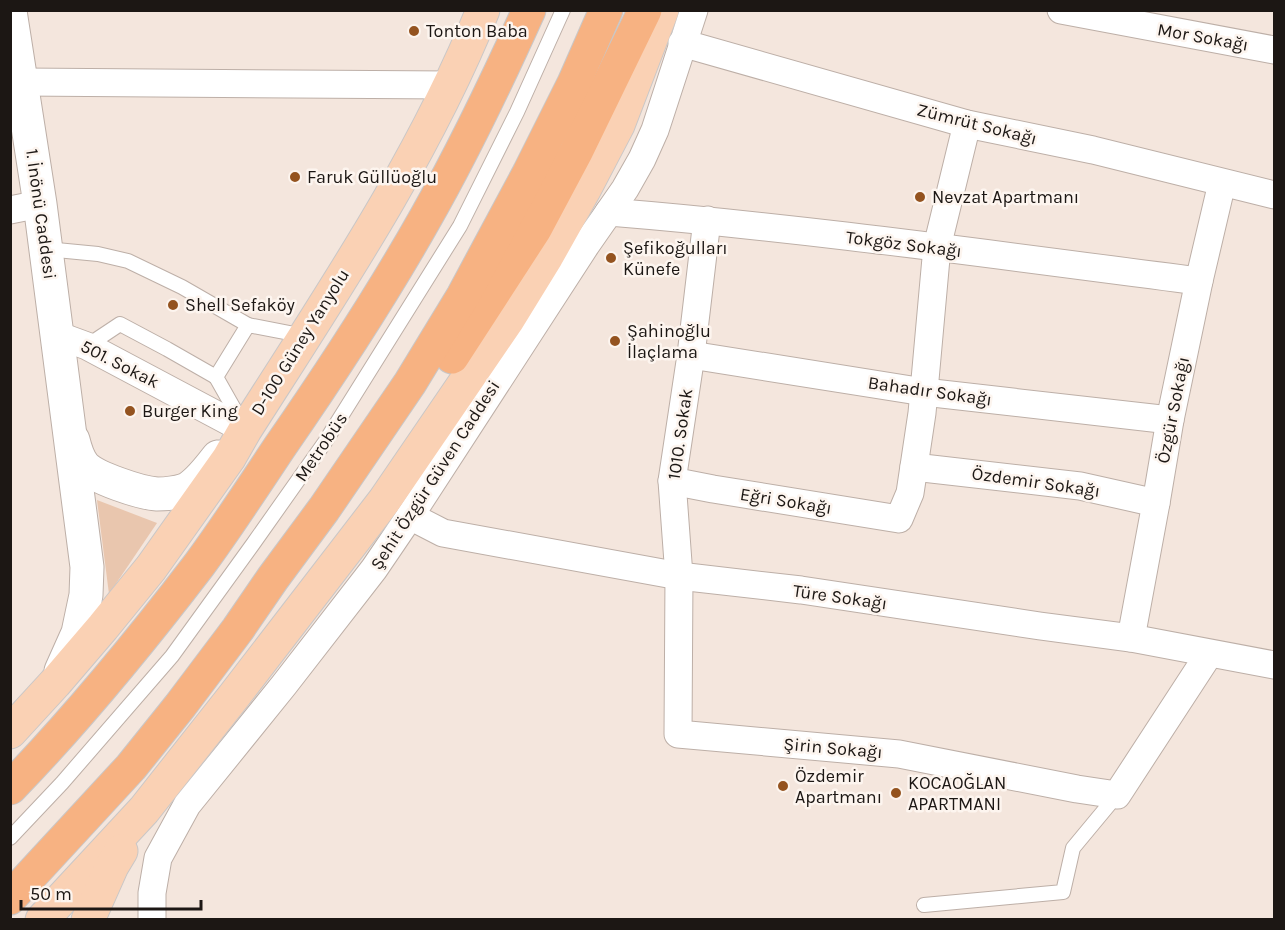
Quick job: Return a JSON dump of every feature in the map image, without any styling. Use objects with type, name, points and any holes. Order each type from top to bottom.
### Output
[{"type":"highway","points":[[10,788],[81,710],[200,563],[307,408],[352,340],[425,218],[499,77],[529,10]]},
{"type":"highway","points":[[10,898],[131,767],[180,706],[324,509],[410,383],[463,296],[535,163],[606,10]]},
{"type":"highway","points":[[324,509],[361,477],[397,437],[529,238],[576,152],[645,10]]},
{"type":"main road","name":"D-100 Güney Yanyolu","points":[[10,732],[104,627],[151,568],[229,458],[375,222],[450,85],[483,10]]},
{"type":"main road","points":[[42,920],[144,810],[516,329],[618,125],[662,10]]},
{"type":"main road","name":"1. İnönü Caddesi","points":[[10,11],[21,82],[25,207],[46,249],[72,340],[68,418]]},
{"type":"main road","points":[[68,418],[76,449],[83,465],[113,482],[156,494],[169,494],[187,489],[245,430]]},
{"type":"main road","points":[[56,683],[78,633],[86,595],[87,567],[68,418]]},
{"type":"main road","points":[[88,920],[112,866],[144,810]]},
{"type":"street","name":"Şehit Özgür Güven Caddesi","points":[[152,920],[152,893],[158,858],[187,805],[374,569],[410,516],[516,329],[625,189],[655,130],[694,10]]},
{"type":"street","name":"Mor Sokağı","points":[[1061,10],[1275,50]]},
{"type":"street","name":"Zümrüt Sokağı","points":[[682,43],[967,124],[1093,150],[1275,195]]},
{"type":"street","points":[[21,82],[450,85]]},
{"type":"street","points":[[914,467],[924,392],[937,247],[967,124]]},
{"type":"street","name":"Özgür Sokağı","points":[[1131,638],[1170,420],[1222,183]]},
{"type":"street","name":"Tokgöz Sokağı","points":[[609,212],[707,220],[1199,281]]},
{"type":"street","name":"1010. Sokak","points":[[679,576],[672,481],[691,355],[707,220]]},
{"type":"street","name":"501. Sokak","points":[[72,340],[245,430]]},
{"type":"street","name":"Bahadır Sokağı","points":[[691,355],[924,392],[1170,420]]},
{"type":"street","name":"Eğri Sokağı","points":[[672,481],[899,519],[910,493],[914,467]]},
{"type":"street","name":"Özdemir Sokağı","points":[[914,467],[1080,486],[1156,503]]},
{"type":"street","name":"Türe Sokağı","points":[[410,516],[443,533],[679,576],[801,590],[1131,638],[1275,665]]},
{"type":"street","name":"Şirin Sokağı","points":[[679,576],[678,734],[899,754],[1117,795]]},
{"type":"street","points":[[1117,795],[1209,654]]},
{"type":"lane","name":"Metrobüs","points":[[10,838],[62,783],[172,656],[325,442],[460,226],[517,112],[562,10]]},
{"type":"lane","points":[[46,249],[98,254],[128,261],[182,287],[248,325],[305,336]]},
{"type":"lane","points":[[72,340],[120,324],[216,377],[245,430]]},
{"type":"lane","points":[[216,377],[248,325]]},
{"type":"lane","points":[[924,905],[1063,892],[1073,848],[1117,795]]},
{"type":"shaded area","points":[[97,500],[157,523],[109,594]]},
{"type":"place","name":"Tonton Baba","points":[[414,31]]},
{"type":"place","name":"Faruk Güllüoğlu","points":[[295,177]]},
{"type":"place","name":"Nevzat Apartmanı","points":[[920,197]]},
{"type":"place","name":"Şefikoğulları Künefe","points":[[611,258]]},
{"type":"place","name":"Shell Sefaköy","points":[[173,305]]},
{"type":"place","name":"Şahinoğlu İlaçlama","points":[[615,341]]},
{"type":"place","name":"Burger King","points":[[130,411]]},
{"type":"place","name":"Özdemir Apartmanı","points":[[783,786]]},
{"type":"place","name":"KOCAOĞLAN APARTMANI","points":[[896,793]]}]
